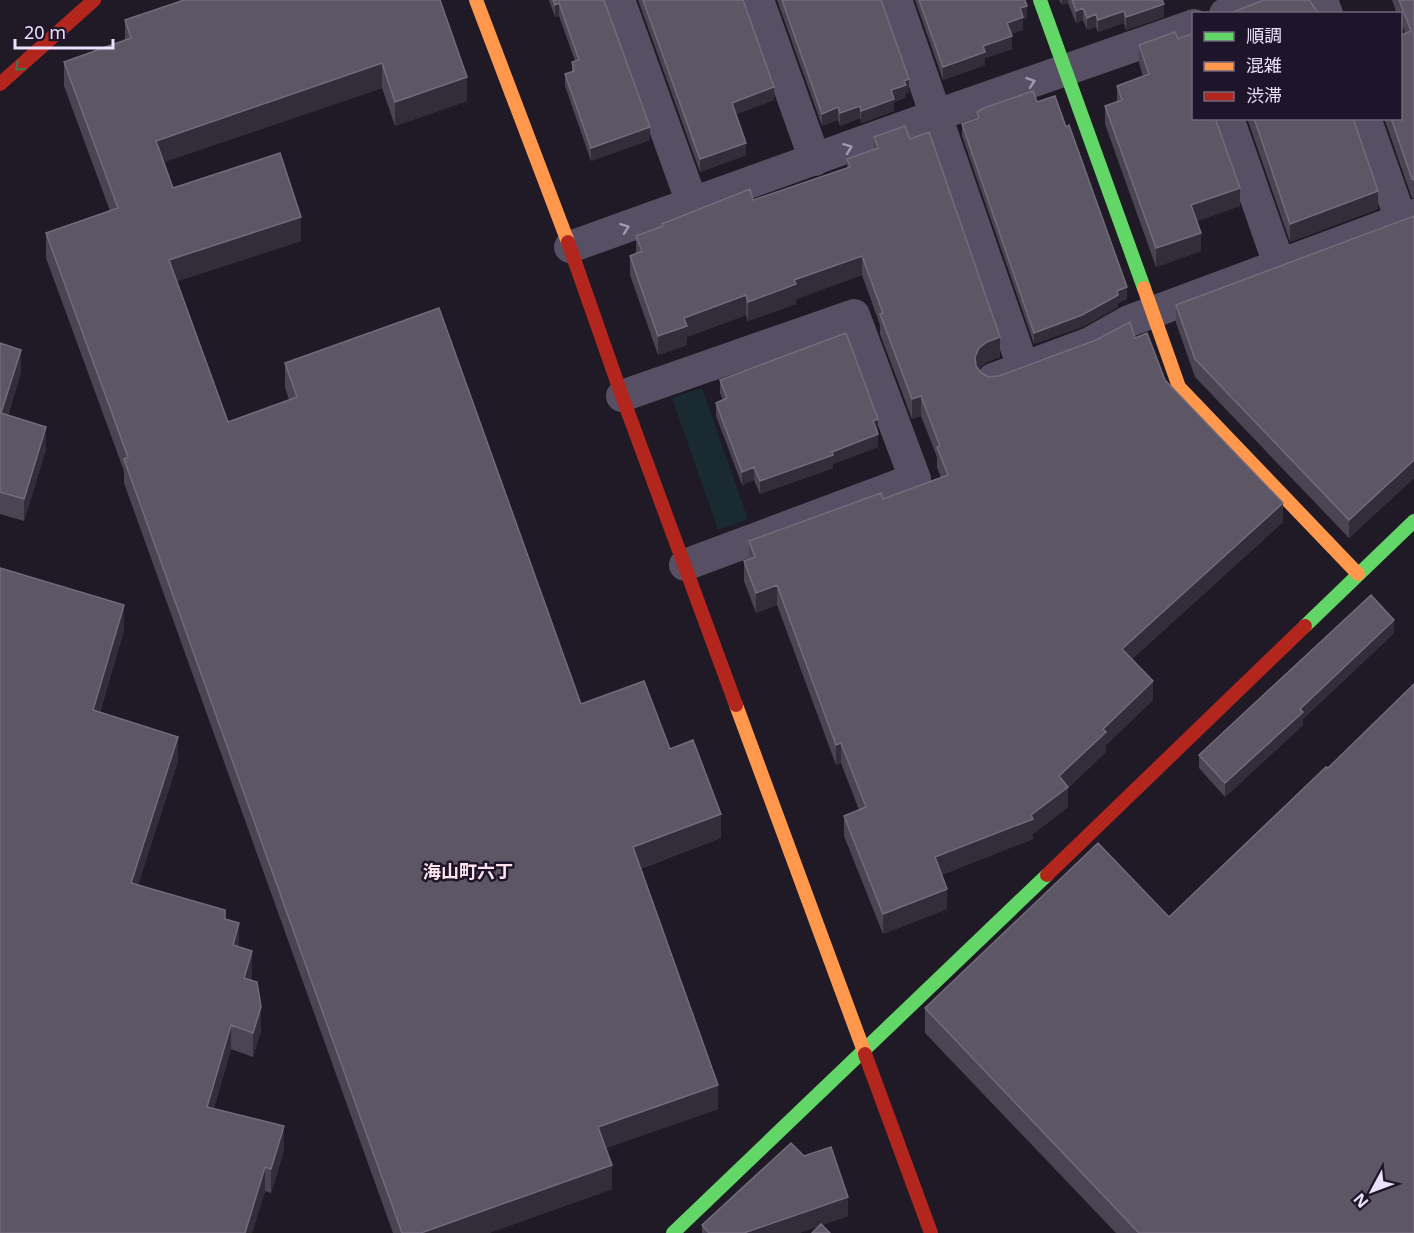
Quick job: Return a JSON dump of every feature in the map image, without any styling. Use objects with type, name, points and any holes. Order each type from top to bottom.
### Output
[{"type":"street","points":[[0,84],[94,0]]},
{"type":"street","points":[[476,0],[570,248],[622,396],[931,1233]]},
{"type":"street","points":[[619,0],[692,203]]},
{"type":"street","points":[[758,0],[815,160]]},
{"type":"street","points":[[896,0],[1023,367]]},
{"type":"street","points":[[1040,0],[1179,387],[1358,574]]},
{"type":"street","points":[[1185,0],[1192,19]]},
{"type":"street","points":[[1231,12],[1262,0]]},
{"type":"street","points":[[570,248],[1192,25]]},
{"type":"street","points":[[1229,120],[1279,264]]},
{"type":"street","points":[[993,378],[1090,343],[1129,321],[1152,312],[1408,218],[1366,120]]},
{"type":"street","points":[[622,396],[854,315],[911,468],[915,479],[685,566]]},
{"type":"street","points":[[673,1233],[1414,521]]},
{"type":"shaded area","points":[[702,388],[748,519],[718,530],[672,398]]},
{"type":"building","points":[[184,0],[440,0],[467,77],[395,102],[382,63],[156,141],[173,188],[280,153],[301,217],[169,260],[228,422],[297,397],[285,363],[439,308],[581,704],[644,681],[670,749],[693,740],[721,814],[633,847],[718,1085],[598,1127],[612,1165],[421,1233],[402,1233],[124,459],[128,457],[46,233],[118,208],[64,62],[131,38],[125,20]]},
{"type":"building","points":[[553,0],[604,0],[650,127],[591,148],[565,74],[574,71],[572,62],[579,60],[559,3],[555,5]]},
{"type":"building","points":[[643,0],[743,0],[774,87],[732,103],[746,143],[700,159]]},
{"type":"building","points":[[782,0],[881,0],[909,79],[904,81],[906,85],[891,90],[894,99],[861,111],[860,106],[840,113],[838,107],[822,114]]},
{"type":"building","points":[[919,0],[1025,0],[1027,6],[1020,8],[1023,17],[1007,23],[1012,36],[983,46],[985,52],[943,67]]},
{"type":"building","points":[[1072,0],[1162,0],[1164,4],[1126,17],[1124,11],[1098,20],[1096,14],[1087,18],[1083,8],[1076,11]]},
{"type":"building","points":[[1264,0],[1309,0],[1318,12],[1233,12]]},
{"type":"building","points":[[1399,0],[1414,0],[1414,180],[1392,120],[1402,120],[1402,35],[1411,31]]},
{"type":"building","points":[[1175,32],[1178,39],[1192,34],[1192,120],[1216,120],[1240,188],[1191,205],[1201,233],[1156,248],[1105,106],[1122,100],[1117,86],[1149,74],[1139,45]]},
{"type":"building","points":[[1033,91],[1037,102],[1055,96],[1066,127],[1069,125],[1127,287],[1117,291],[1118,295],[1082,315],[1034,333],[962,124],[979,118],[977,112],[984,108]]},
{"type":"building","points":[[1255,120],[1354,120],[1378,191],[1290,224]]},
{"type":"building","points":[[905,126],[910,139],[929,132],[1000,337],[979,348],[975,357],[976,366],[981,373],[989,377],[999,376],[1096,340],[1130,322],[1135,338],[1147,333],[1165,380],[1283,503],[1122,649],[1153,681],[1103,729],[1106,732],[1059,776],[1068,787],[1031,815],[1033,819],[935,857],[947,889],[883,914],[844,816],[866,807],[841,743],[836,745],[777,585],[756,593],[744,561],[755,557],[749,541],[881,493],[883,499],[948,475],[937,447],[940,446],[921,396],[912,399],[880,314],[883,313],[862,256],[794,280],[796,284],[748,302],[746,295],[684,318],[687,326],[658,336],[630,256],[642,251],[636,236],[750,189],[753,200],[850,167],[847,159],[878,148],[874,137]]},
{"type":"building","points":[[1414,216],[1414,460],[1349,520],[1195,359],[1176,305]]},
{"type":"building","points":[[846,333],[878,419],[873,421],[878,434],[832,452],[833,455],[760,481],[754,467],[742,472],[716,403],[727,398],[720,380]]},
{"type":"building","points":[[0,343],[21,350],[1,413],[46,427],[24,499],[0,492]]},
{"type":"building","points":[[0,568],[124,605],[93,710],[178,737],[131,883],[225,910],[225,919],[239,923],[233,945],[252,951],[244,978],[257,982],[261,1007],[253,1033],[231,1025],[207,1107],[284,1126],[271,1169],[265,1167],[245,1233],[0,1233]]},
{"type":"building","points":[[1371,595],[1394,620],[1300,709],[1303,712],[1225,783],[1199,755]]},
{"type":"building","points":[[1414,684],[1414,1233],[1139,1233],[925,1008],[1098,843],[1169,917]]},
{"type":"building","points":[[791,1143],[804,1156],[831,1147],[848,1197],[744,1233],[709,1233],[702,1225]]},
{"type":"building","points":[[821,1224],[830,1233],[812,1233]]},
{"type":"traffic: fast","points":[[1040,0],[1144,288]]},
{"type":"traffic: fast","points":[[1305,626],[1414,521]]},
{"type":"traffic: fast","points":[[673,1233],[1047,875]]},
{"type":"traffic: slow","points":[[476,0],[568,242]]},
{"type":"traffic: slow","points":[[1144,288],[1179,387],[1358,574]]},
{"type":"traffic: slow","points":[[736,705],[865,1054]]},
{"type":"traffic: jam","points":[[0,84],[94,0]]},
{"type":"traffic: jam","points":[[568,242],[736,705]]},
{"type":"traffic: jam","points":[[1047,875],[1305,626]]},
{"type":"traffic: jam","points":[[865,1054],[931,1233]]},
{"type":"district","name":"海山町六丁","points":[[468,871]]}]
